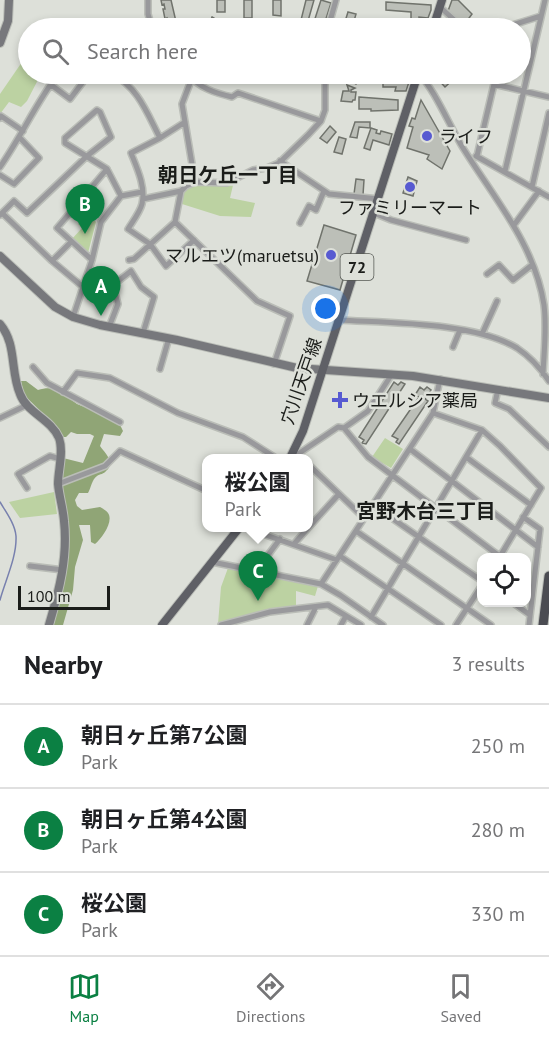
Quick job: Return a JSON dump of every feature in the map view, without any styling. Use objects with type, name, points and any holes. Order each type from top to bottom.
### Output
[{"type":"highway","points":[[543,625],[549,576]]},
{"type":"main road","name":"穴川天戸線","points":[[297,454],[415,84]]},
{"type":"main road","points":[[162,625],[237,532]]},
{"type":"street","points":[[0,43],[8,21],[9,0]]},
{"type":"street","points":[[148,0],[149,18]]},
{"type":"street","points":[[331,18],[336,0]]},
{"type":"street","points":[[531,57],[547,0]]},
{"type":"street","points":[[441,4],[454,18]]},
{"type":"street","points":[[531,19],[541,16]]},
{"type":"street","points":[[0,167],[20,138],[50,84],[70,99],[81,84]]},
{"type":"street","points":[[128,84],[146,110],[160,138]]},
{"type":"street","points":[[188,84],[182,104],[195,182]]},
{"type":"street","points":[[198,84],[214,93],[232,97],[238,93],[321,121]]},
{"type":"street","points":[[143,200],[181,191],[195,182],[227,183],[245,173],[267,168],[280,161],[321,121],[325,110],[325,84]]},
{"type":"street","points":[[424,84],[514,225],[532,265],[546,304],[543,374]]},
{"type":"street","points":[[477,156],[494,84],[549,97]]},
{"type":"street","points":[[504,171],[524,84]]},
{"type":"street","points":[[82,287],[1,214],[14,201],[27,213],[87,156],[111,137],[97,110],[65,138],[65,143],[87,156],[107,169],[121,196]]},
{"type":"street","points":[[532,187],[549,113]]},
{"type":"street","points":[[0,117],[22,131]]},
{"type":"street","points":[[185,122],[131,153],[140,176],[143,200],[142,206],[128,229],[150,244],[166,266],[194,240]]},
{"type":"street","points":[[0,175],[14,184],[39,158],[20,138]]},
{"type":"street","points":[[468,156],[477,156],[549,197]]},
{"type":"street","points":[[280,161],[329,194],[379,199]]},
{"type":"street","points":[[92,260],[57,228],[107,169]]},
{"type":"street","points":[[129,260],[134,259],[175,222],[181,191]]},
{"type":"street","points":[[300,223],[309,206],[316,210],[324,191]]},
{"type":"street","points":[[514,225],[539,191]]},
{"type":"street","points":[[73,316],[92,260],[101,222],[121,196],[142,192]]},
{"type":"street","points":[[374,213],[391,220],[466,240]]},
{"type":"street","points":[[175,222],[256,301],[291,316],[274,364]]},
{"type":"street","points":[[52,261],[71,242]]},
{"type":"street","points":[[0,256],[47,300],[73,316],[109,327],[169,338],[297,368],[392,374],[549,398]]},
{"type":"street","points":[[488,274],[499,265],[513,280],[532,265]]},
{"type":"street","points":[[109,327],[118,304],[113,285],[131,271],[141,286],[154,297],[143,333]]},
{"type":"street","points":[[482,334],[497,301]]},
{"type":"street","points":[[339,320],[460,330],[482,334],[516,348],[549,381]]},
{"type":"street","points":[[0,324],[6,330],[11,343],[20,394],[27,405],[40,414],[54,430],[61,444],[58,484],[65,538],[63,570],[50,625]]},
{"type":"street","points":[[453,347],[460,330]]},
{"type":"street","points":[[160,369],[169,338]]},
{"type":"street","points":[[33,368],[47,383],[120,422]]},
{"type":"street","points":[[63,392],[77,373],[110,378],[178,413],[243,437],[268,454]]},
{"type":"street","points":[[344,428],[368,411],[392,374]]},
{"type":"street","points":[[321,584],[433,413],[440,380]]},
{"type":"street","points":[[498,389],[495,403],[509,410],[549,447]]},
{"type":"street","points":[[0,418],[27,405]]},
{"type":"street","points":[[433,413],[482,430],[541,488],[502,553]]},
{"type":"street","points":[[299,454],[338,427],[344,428],[368,458],[495,553]]},
{"type":"street","points":[[371,616],[482,430]]},
{"type":"street","points":[[410,449],[538,547]]},
{"type":"street","points":[[58,484],[105,466],[120,451],[202,489]]},
{"type":"street","points":[[27,488],[18,474],[50,456],[60,459]]},
{"type":"street","points":[[466,457],[531,505]]},
{"type":"street","points":[[313,469],[364,519]]},
{"type":"street","points":[[313,523],[339,494]]},
{"type":"street","points":[[373,505],[477,578]]},
{"type":"street","points":[[524,517],[540,529],[529,625]]},
{"type":"street","points":[[356,531],[491,625]]},
{"type":"street","points":[[258,532],[338,558],[388,588],[441,625]]},
{"type":"street","points":[[268,532],[269,536]]},
{"type":"street","points":[[294,544],[305,532]]},
{"type":"street","points":[[256,571],[280,539]]},
{"type":"street","points":[[212,562],[321,584],[383,625]]},
{"type":"street","points":[[30,566],[63,570]]},
{"type":"street","points":[[456,625],[477,593]]},
{"type":"street","points":[[221,625],[270,612],[328,605],[361,625]]},
{"type":"street","points":[[307,625],[316,606]]},
{"type":"street","points":[[518,607],[530,615]]},
{"type":"street","points":[[341,625],[346,616]]},
{"type":"green space","points":[[18,68],[18,84],[36,84],[21,107],[9,102],[0,114],[0,94]]},
{"type":"green space","points":[[234,181],[230,198],[255,203],[251,217],[220,216],[182,204],[184,193],[190,187],[201,183]]},
{"type":"green space","points":[[87,214],[96,222],[88,253],[71,240],[82,228],[78,224]]},
{"type":"green space","points":[[21,381],[26,381],[38,390],[49,388],[59,390],[77,404],[109,414],[119,423],[123,431],[120,436],[104,434],[100,446],[109,458],[109,468],[95,477],[88,493],[79,493],[75,500],[77,506],[82,510],[102,508],[108,513],[109,520],[104,534],[95,544],[91,542],[90,525],[79,525],[83,540],[63,625],[53,625],[63,577],[61,476],[63,458],[83,463],[94,436],[71,432],[63,437],[56,426],[24,395]]},
{"type":"green space","points":[[385,438],[403,449],[391,468],[372,457]]},
{"type":"green space","points":[[54,492],[57,514],[20,518],[9,502]]},
{"type":"green space","points":[[228,568],[318,586],[315,596],[296,591],[296,606],[274,608],[218,624],[221,587]]},
{"type":"building","points":[[161,0],[171,0],[175,18],[165,18],[164,4],[162,5]]},
{"type":"building","points":[[217,0],[225,0],[225,12],[217,12]]},
{"type":"building","points":[[244,0],[252,0],[252,18],[244,18]]},
{"type":"building","points":[[273,0],[281,0],[281,16],[273,15]]},
{"type":"building","points":[[306,0],[314,0],[309,18],[302,18]]},
{"type":"building","points":[[321,0],[331,3],[326,18],[315,18]]},
{"type":"building","points":[[452,0],[458,0],[472,14],[469,18],[456,18],[448,11]]},
{"type":"building","points":[[386,2],[431,5],[428,18],[411,18],[411,12],[386,10]]},
{"type":"building","points":[[348,12],[356,14],[355,18],[346,18]]},
{"type":"building","points":[[383,84],[408,84],[406,91],[395,91],[396,87],[383,87]]},
{"type":"building","points":[[347,85],[355,88],[351,90],[351,92],[356,92],[355,100],[352,102],[341,101],[343,91],[349,91]]},
{"type":"building","points":[[359,97],[398,100],[398,110],[359,109]]},
{"type":"building","points":[[421,100],[450,151],[442,169],[427,159],[429,155],[407,148],[413,127],[409,126],[412,118],[415,119]]},
{"type":"building","points":[[355,122],[370,122],[370,128],[359,127],[357,138],[350,137]]},
{"type":"building","points":[[330,126],[336,132],[327,143],[320,138]]},
{"type":"building","points":[[371,128],[377,130],[376,133],[380,134],[381,131],[392,134],[389,145],[373,140],[370,150],[364,148]]},
{"type":"building","points":[[339,137],[346,139],[342,154],[334,152]]},
{"type":"building","name":"ファミリーマート","points":[[408,177],[417,181],[413,196],[403,193]]},
{"type":"building","points":[[356,179],[364,180],[363,195],[354,194]]},
{"type":"building","points":[[324,225],[356,235],[340,290],[307,281]]},
{"type":"building","points":[[394,382],[398,385],[401,382],[405,384],[366,444],[362,443],[364,440],[359,437]]},
{"type":"building","points":[[420,387],[424,390],[427,387],[431,390],[425,399],[428,401],[399,444],[396,442],[398,439],[392,436],[419,397],[415,395]]},
{"type":"waterway","points":[[0,502],[12,523],[16,536],[13,560],[0,600]]},
{"type":"place","name":"ライフ","points":[[427,136]]},
{"type":"place","name":"ファミリーマート","points":[[410,187]]},
{"type":"place","name":"朝日ヶ丘第4公園","points":[[85,234]]},
{"type":"place","name":"マルエツ(maruetsu)","points":[[331,255]]},
{"type":"place","name":"朝日ヶ丘第7公園","points":[[101,316]]},
{"type":"place","name":"ウエルシア薬局","points":[[340,400]]},
{"type":"place","name":"桜公園","points":[[258,601]]},
{"type":"district","name":"朝日ケ丘一丁目","points":[[228,175]]},
{"type":"district","name":"宮野木台三丁目","points":[[426,511]]}]
